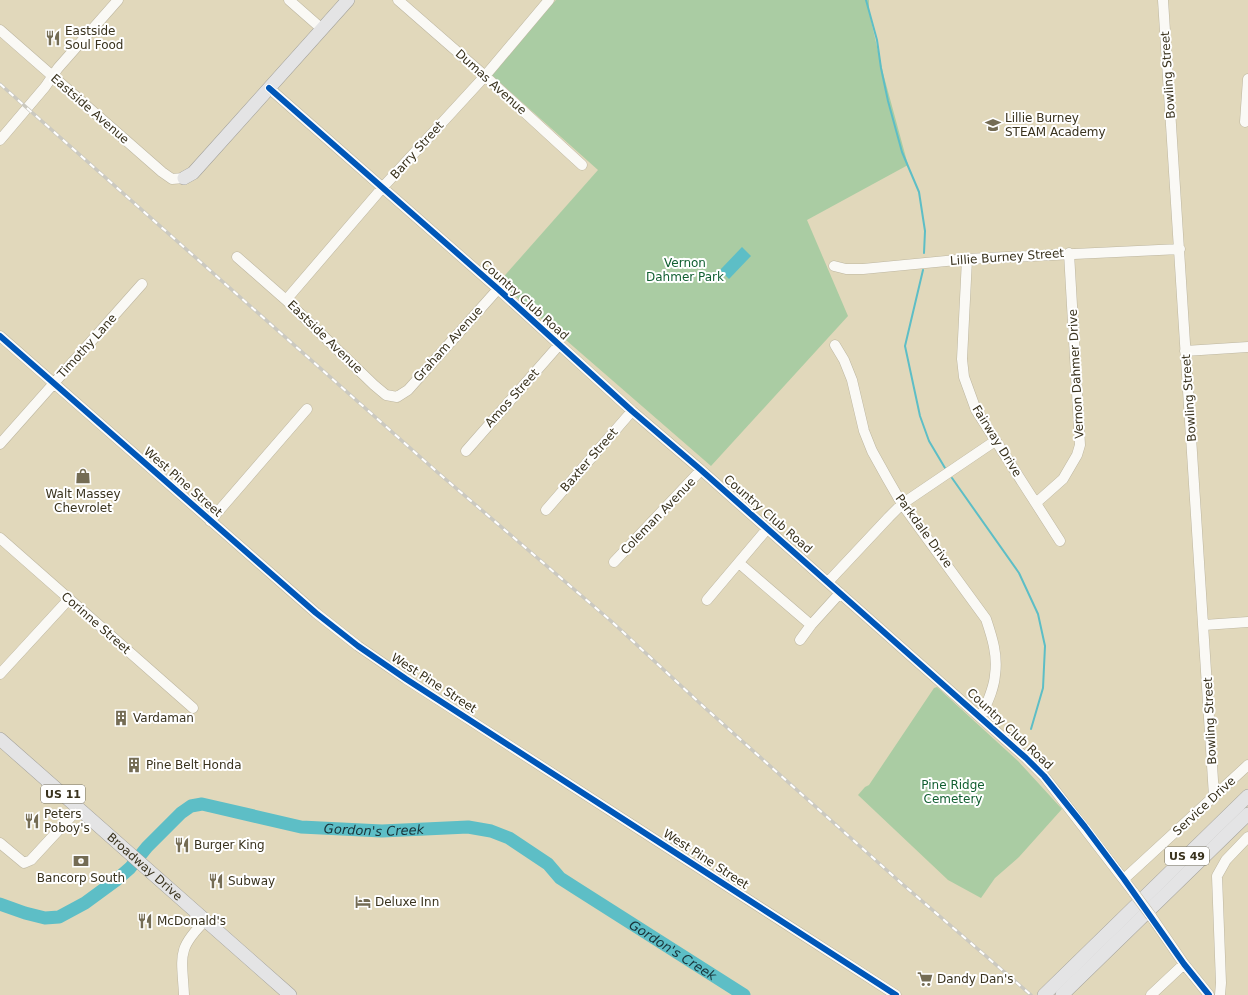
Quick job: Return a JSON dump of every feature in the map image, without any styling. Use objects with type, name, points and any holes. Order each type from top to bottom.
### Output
[{"type":"main road","points":[[184,178],[193,173],[348,0]]},
{"type":"main road","name":"Broadway Drive","points":[[0,739],[290,995]]},
{"type":"main road","name":"US 49","points":[[1044,995],[1248,796]]},
{"type":"main road","name":"US 49","points":[[1062,995],[1248,814]]},
{"type":"street","points":[[0,140],[45,87],[58,68],[118,0]]},
{"type":"street","points":[[289,0],[322,29]]},
{"type":"street","name":"Dumas Avenue","points":[[398,0],[485,76],[582,165]]},
{"type":"street","name":"Barry Street","points":[[286,300],[383,188],[485,76],[549,0]]},
{"type":"street","name":"Bowling Street","points":[[1163,0],[1214,796]]},
{"type":"street","name":"Eastside Avenue","points":[[0,30],[162,172],[172,179],[184,178]]},
{"type":"street","points":[[1245,122],[1248,79]]},
{"type":"street","name":"Country Club Road","points":[[269,88],[498,289],[632,411],[981,717],[1044,776],[1124,879],[1184,964],[1209,995]]},
{"type":"street","name":"Lillie Burney Street","points":[[834,266],[846,269],[967,259],[1069,253],[1180,249]]},
{"type":"street","name":"Vernon Dahmer Drive","points":[[1036,503],[1063,479],[1076,455],[1080,444],[1069,253]]},
{"type":"street","name":"Eastside Avenue","points":[[237,257],[286,300],[374,385],[386,395],[397,397]]},
{"type":"street","name":"Fairway Drive","points":[[967,259],[962,359],[964,377],[976,410],[1060,541]]},
{"type":"street","name":"Timothy Lane","points":[[0,444],[142,284]]},
{"type":"street","name":"Graham Avenue","points":[[397,397],[408,390],[498,289]]},
{"type":"street","name":"West Pine Street","points":[[0,336],[316,613],[358,646],[406,679],[896,995]]},
{"type":"street","name":"Amos Street","points":[[466,451],[559,345]]},
{"type":"street","name":"Parkdale Drive","points":[[835,345],[844,360],[852,380],[864,431],[872,451],[902,504],[986,619],[993,639],[995,675],[991,691],[981,717]]},
{"type":"street","points":[[1185,351],[1248,347]]},
{"type":"street","points":[[210,521],[307,409]]},
{"type":"street","name":"Baxter Street","points":[[546,510],[632,411]]},
{"type":"street","points":[[828,582],[902,504],[995,441]]},
{"type":"street","name":"Coleman Avenue","points":[[614,562],[701,470]]},
{"type":"street","points":[[708,600],[767,529]]},
{"type":"street","name":"Corinne Street","points":[[0,538],[193,708]]},
{"type":"street","points":[[739,563],[811,625]]},
{"type":"street","points":[[800,640],[811,625],[840,593]]},
{"type":"street","points":[[0,674],[69,599]]},
{"type":"street","points":[[1204,625],[1248,622]]},
{"type":"street","name":"Service Drive","points":[[1124,879],[1248,765]]},
{"type":"street","points":[[0,843],[24,863],[31,860],[79,808]]},
{"type":"street","points":[[1220,995],[1221,983],[1217,876],[1226,860],[1248,837]]},
{"type":"street","points":[[184,995],[182,962],[183,950],[191,936],[206,920]]},
{"type":"street","points":[[1151,995],[1184,964]]},
{"type":"green space","name":"Vernon Dahmer Park","points":[[556,0],[869,0],[869,12],[883,73],[908,165],[807,220],[848,316],[711,466],[499,282],[598,170],[488,72]]},
{"type":"green space","name":"Pine Ridge Cemetery","points":[[937,687],[1018,761],[1062,809],[1019,857],[995,878],[981,898],[948,880],[858,795],[865,787],[869,785],[934,688]]},
{"type":"water","points":[[742,247],[751,256],[729,279],[720,270]]},
{"type":"waterway","points":[[866,0],[877,40],[888,101],[902,152],[919,192],[925,231],[924,253]]},
{"type":"waterway","points":[[923,270],[905,346],[920,416],[929,441],[945,468]]},
{"type":"waterway","points":[[952,478],[1019,573],[1038,614],[1045,646],[1043,688],[1031,729]]},
{"type":"waterway","name":"Gordon's Creek","points":[[0,904],[45,918],[59,917],[85,903],[115,881],[130,868],[147,847],[181,813],[191,806],[202,804],[301,827],[382,831],[468,827],[491,831],[509,838],[548,864],[560,878],[744,995]]},
{"type":"railway","points":[[0,84],[436,471],[611,621],[704,707],[900,882],[1031,995]]},
{"type":"cycle path","points":[[269,88],[498,289],[632,411],[701,470],[1026,758],[1044,776],[1085,827],[1184,964],[1209,995]]},
{"type":"cycle path","points":[[0,336],[316,613],[358,646],[406,679],[896,995]]},
{"type":"place","name":"Eastside Soul Food","points":[[53,38]]},
{"type":"place","name":"Lillie Burney STEAM Academy","points":[[993,125]]},
{"type":"place","name":"Walt Massey Chevrolet","points":[[83,476]]},
{"type":"place","name":"Vardaman","points":[[121,718]]},
{"type":"place","name":"Pine Belt Honda","points":[[134,765]]},
{"type":"place","name":"Peters Poboy's","points":[[32,821]]},
{"type":"place","name":"Burger King","points":[[182,845]]},
{"type":"place","name":"Bancorp South","points":[[81,861]]},
{"type":"place","name":"Subway","points":[[216,881]]},
{"type":"place","name":"Deluxe Inn","points":[[363,902]]},
{"type":"place","name":"McDonald's","points":[[145,921]]},
{"type":"place","name":"Dandy Dan's","points":[[925,979]]}]
